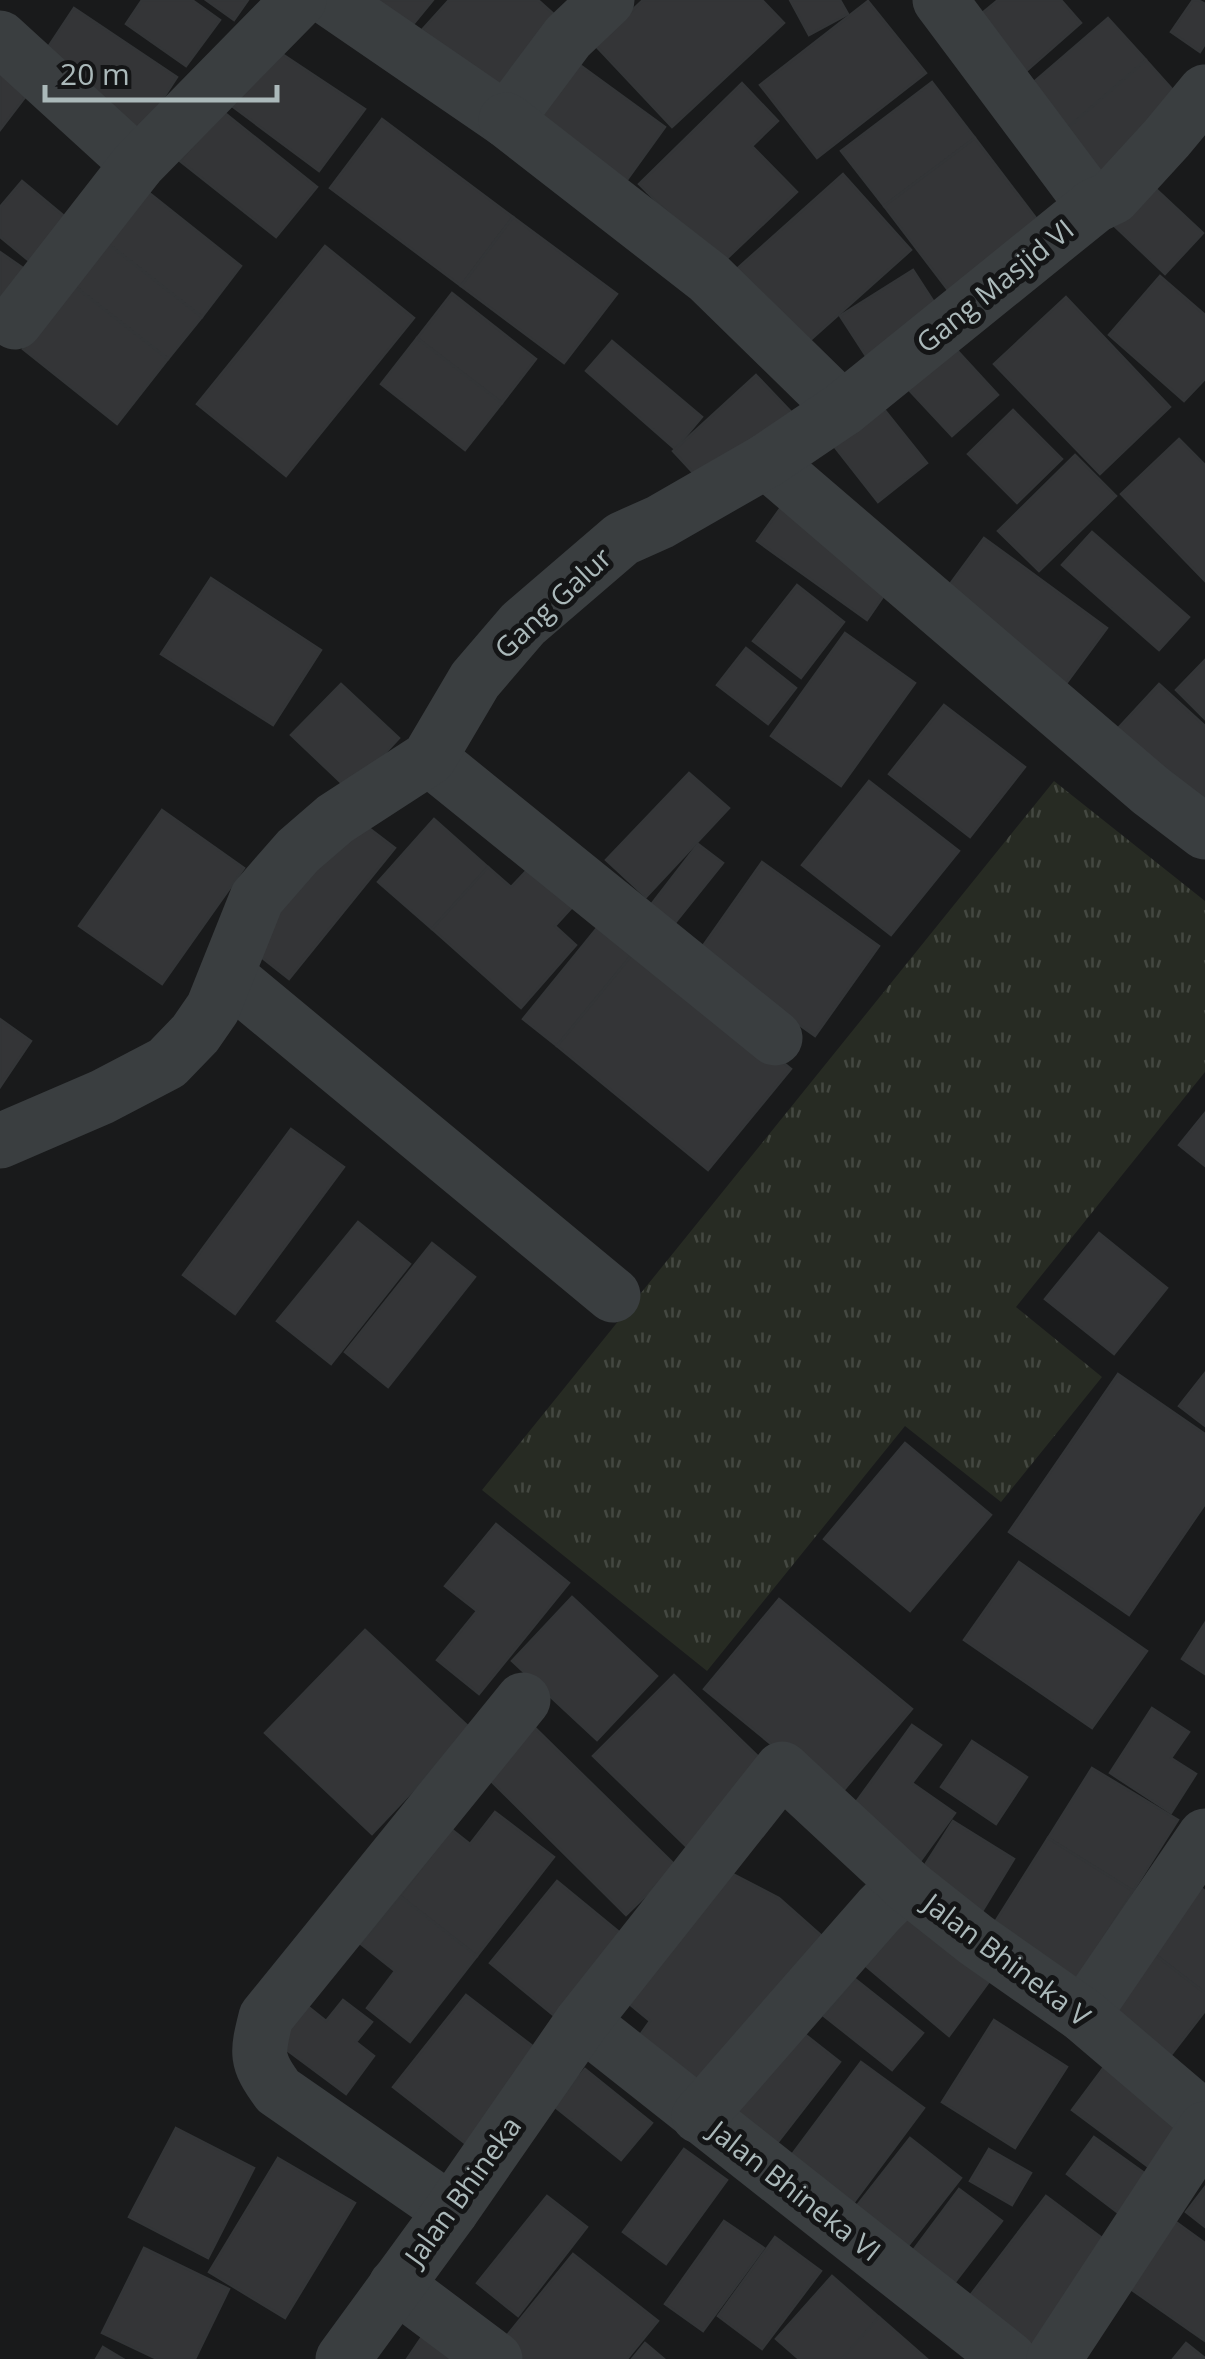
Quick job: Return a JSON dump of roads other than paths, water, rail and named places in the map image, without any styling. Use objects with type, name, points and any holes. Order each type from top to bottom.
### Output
[{"type":"street","points":[[16,322],[138,164],[299,0]]},
{"type":"street","points":[[331,0],[506,120],[710,278],[844,409]]},
{"type":"street","points":[[506,120],[568,36],[607,0]]},
{"type":"street","points":[[940,0],[1094,206]]},
{"type":"street","points":[[0,38],[138,164]]},
{"type":"street","name":"Gang Masjid VI","points":[[766,461],[844,409],[1094,206],[1113,198],[1204,96]]},
{"type":"street","points":[[766,461],[1151,791],[1205,832]]},
{"type":"street","name":"Gang Galur","points":[[0,1141],[102,1097],[167,1063],[214,1008],[257,898],[298,850],[335,820],[429,758],[475,680],[523,624],[622,539],[660,522],[766,461]]},
{"type":"street","points":[[429,758],[775,1038]]},
{"type":"street","points":[[228,976],[614,1295]]},
{"type":"street","points":[[451,2212],[278,2091],[263,2071],[258,2049],[266,2016],[522,1700]]},
{"type":"street","name":"Jalan Bhineka","points":[[343,2359],[451,2212],[582,2022],[782,1769],[909,1888]]},
{"type":"street","points":[[1084,2016],[1205,1836]]},
{"type":"street","name":"Jalan Bhineka V","points":[[699,2116],[879,1910],[909,1888],[1084,2016],[1205,2119]]},
{"type":"street","name":"Jalan Bhineka VI","points":[[582,2022],[1009,2359]]},
{"type":"street","points":[[1054,2359],[1205,2129]]},
{"type":"street","points":[[396,2285],[495,2359]]}]
